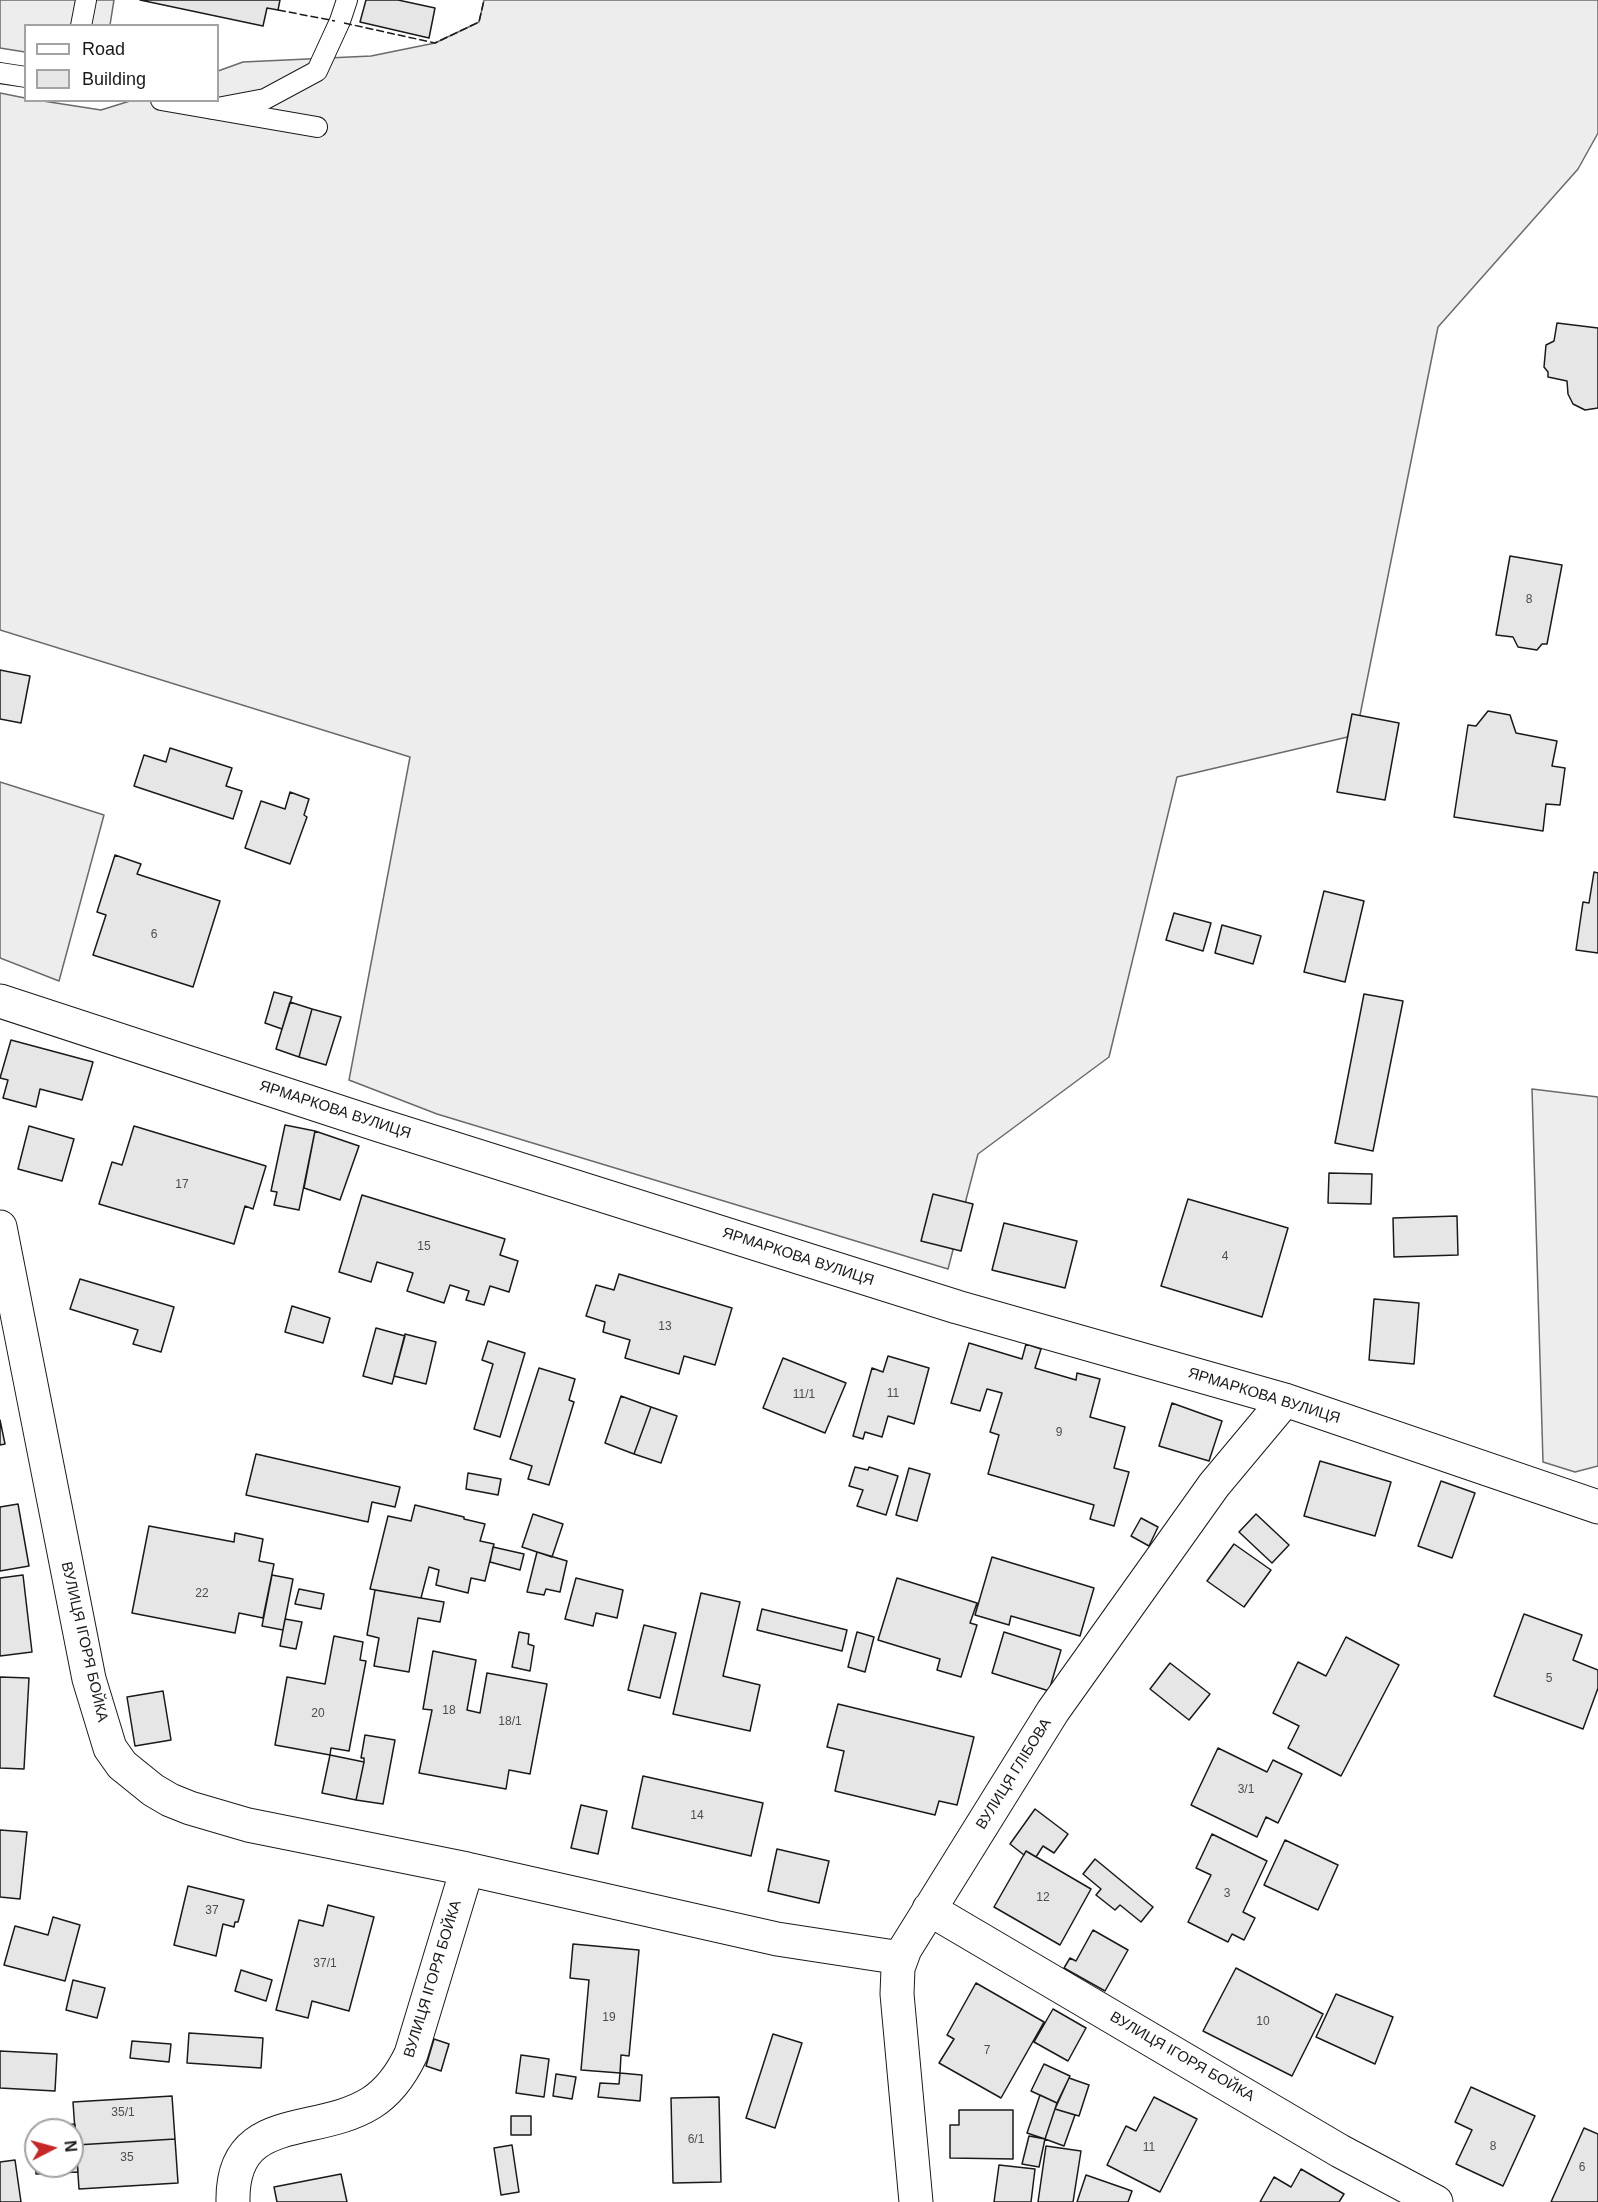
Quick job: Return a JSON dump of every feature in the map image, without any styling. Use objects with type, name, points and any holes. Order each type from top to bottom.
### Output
[{"type":"street","name":"ЯРМАРКОВА ВУЛИЦЯ","points":[[0,1001],[379,1125],[957,1307],[1285,1400],[1598,1507]]},
{"type":"street","name":"ВУЛИЦЯ ІГОРЯ БОЙКА","points":[[0,1227],[89,1679],[110,1748],[122,1765],[137,1779],[170,1800],[248,1825],[467,1869],[777,1940],[901,1959]]},
{"type":"street","name":"ВУЛИЦЯ ГЛІБОВА","points":[[916,2202],[897,1994],[901,1959],[929,1909],[1053,1711],[1214,1485],[1285,1400]]},
{"type":"street","name":"ВУЛИЦЯ ІГОРЯ БОЙКА","points":[[233,2202],[236,2171],[242,2155],[253,2145],[268,2136],[326,2121],[365,2106],[383,2094],[404,2069],[411,2054],[467,1869]]},
{"type":"street","name":"ВУЛИЦЯ ІГОРЯ БОЙКА","points":[[929,1909],[1341,2151],[1436,2202]]},
{"type":"lane","points":[[81,24],[87,0]]},
{"type":"lane","points":[[212,109],[264,99],[317,71],[347,0]]},
{"type":"lane","points":[[0,73],[24,77]]},
{"type":"lane","points":[[172,102],[317,127]]},
{"type":"shaded area","points":[[0,0],[114,0],[110,24],[24,24],[24,52],[0,48]]},
{"type":"shaded area","points":[[484,0],[1598,0],[1598,133],[1578,169],[1438,327],[1356,735],[1177,777],[1109,1057],[978,1154],[948,1269],[437,1114],[349,1080],[410,757],[0,630],[0,93],[24,98],[24,102],[49,102],[101,110],[127,102],[219,102],[219,71],[243,62],[371,56],[435,43],[479,22]]},
{"type":"shaded area","points":[[0,782],[104,815],[59,981],[0,958]]},
{"type":"shaded area","points":[[1532,1089],[1598,1097],[1598,1466],[1575,1472],[1543,1462]]},
{"type":"building","points":[[140,0],[280,0],[278,10],[267,8],[263,26]]},
{"type":"building","points":[[366,0],[398,0],[435,8],[429,38],[360,22]]},
{"type":"building","points":[[1557,323],[1598,328],[1598,408],[1585,410],[1573,404],[1568,394],[1567,381],[1548,377],[1548,372],[1544,367],[1546,345],[1554,341]]},
{"type":"building","points":[[1510,556],[1562,565],[1547,644],[1542,644],[1537,650],[1518,647],[1513,637],[1496,635]]},
{"type":"building","points":[[0,670],[30,676],[21,723],[0,719]]},
{"type":"building","points":[[1488,711],[1510,715],[1516,733],[1557,741],[1552,766],[1565,768],[1560,805],[1546,804],[1543,831],[1454,817],[1468,725],[1476,726]]},
{"type":"building","points":[[1352,714],[1399,723],[1385,800],[1337,792]]},
{"type":"building","points":[[170,748],[232,768],[226,786],[242,791],[233,819],[134,786],[144,755],[166,762]]},
{"type":"building","points":[[290,792],[309,799],[304,815],[307,817],[290,864],[245,848],[261,801],[285,809]]},
{"type":"building","points":[[115,855],[141,864],[137,874],[220,901],[193,987],[93,955],[106,915],[97,912]]},
{"type":"building","points":[[1594,872],[1598,873],[1598,953],[1576,950],[1583,902],[1589,903]]},
{"type":"building","points":[[1324,891],[1364,901],[1345,982],[1304,972]]},
{"type":"building","points":[[1174,913],[1211,923],[1203,951],[1166,940]]},
{"type":"building","points":[[1222,925],[1261,936],[1253,964],[1215,953]]},
{"type":"building","points":[[274,992],[292,997],[282,1029],[265,1023]]},
{"type":"building","points":[[1364,994],[1403,1001],[1373,1151],[1335,1143]]},
{"type":"building","points":[[290,1002],[312,1009],[299,1057],[276,1049]]},
{"type":"building","points":[[312,1009],[341,1017],[326,1065],[299,1057]]},
{"type":"building","points":[[11,1040],[93,1062],[82,1100],[40,1089],[36,1107],[3,1098],[8,1080],[0,1078]]},
{"type":"building","points":[[285,1125],[315,1131],[299,1210],[274,1205],[277,1192],[271,1191]]},
{"type":"building","points":[[29,1126],[74,1139],[62,1181],[18,1169]]},
{"type":"building","points":[[134,1126],[266,1166],[253,1209],[245,1206],[234,1244],[99,1204],[112,1162],[122,1165]]},
{"type":"building","points":[[315,1131],[359,1146],[340,1200],[304,1188]]},
{"type":"building","points":[[1329,1173],[1372,1174],[1371,1204],[1328,1203]]},
{"type":"building","points":[[933,1194],[973,1204],[961,1251],[921,1241]]},
{"type":"building","points":[[362,1195],[505,1239],[500,1255],[518,1261],[509,1292],[490,1286],[484,1305],[466,1300],[469,1291],[450,1285],[444,1303],[407,1291],[413,1273],[377,1262],[371,1282],[339,1272]]},
{"type":"building","points":[[1188,1199],[1288,1228],[1262,1317],[1161,1286]]},
{"type":"building","points":[[1457,1216],[1458,1255],[1394,1257],[1393,1218]]},
{"type":"building","points":[[1004,1223],[1077,1241],[1065,1288],[992,1270]]},
{"type":"building","points":[[619,1274],[732,1308],[715,1365],[684,1356],[679,1374],[625,1358],[630,1340],[603,1332],[605,1322],[586,1316],[596,1285],[614,1290]]},
{"type":"building","points":[[80,1279],[174,1307],[161,1352],[133,1344],[138,1330],[70,1309]]},
{"type":"building","points":[[1374,1299],[1419,1303],[1414,1364],[1369,1360]]},
{"type":"building","points":[[292,1306],[330,1318],[323,1343],[285,1332]]},
{"type":"building","points":[[376,1328],[405,1336],[392,1384],[363,1376]]},
{"type":"building","points":[[405,1334],[436,1342],[426,1384],[394,1376]]},
{"type":"building","points":[[488,1341],[525,1353],[500,1437],[474,1429],[493,1364],[482,1360]]},
{"type":"building","points":[[969,1343],[1022,1359],[1026,1344],[1041,1349],[1035,1368],[1076,1380],[1077,1373],[1100,1379],[1090,1417],[1125,1427],[1114,1468],[1129,1472],[1114,1526],[1090,1519],[1094,1505],[988,1474],[999,1435],[990,1432],[1002,1393],[987,1389],[980,1411],[951,1403]]},
{"type":"building","points":[[888,1356],[929,1368],[914,1424],[888,1416],[882,1437],[865,1432],[863,1439],[853,1436],[872,1368],[883,1372]]},
{"type":"building","points":[[783,1358],[846,1383],[825,1433],[763,1408]]},
{"type":"building","points":[[539,1368],[575,1379],[569,1400],[574,1402],[549,1485],[528,1479],[532,1466],[510,1459]]},
{"type":"building","points":[[621,1396],[651,1407],[634,1454],[605,1443]]},
{"type":"building","points":[[1172,1403],[1222,1421],[1209,1461],[1159,1446]]},
{"type":"building","points":[[651,1407],[677,1416],[661,1463],[634,1454]]},
{"type":"building","points":[[0,1420],[5,1444],[0,1445]]},
{"type":"building","points":[[256,1454],[400,1487],[395,1507],[372,1502],[368,1522],[246,1495]]},
{"type":"building","points":[[1320,1461],[1391,1482],[1375,1536],[1304,1516]]},
{"type":"building","points":[[855,1467],[868,1470],[869,1467],[898,1476],[886,1515],[857,1506],[863,1490],[849,1486]]},
{"type":"building","points":[[909,1468],[930,1474],[917,1521],[896,1515]]},
{"type":"building","points":[[468,1473],[501,1479],[498,1495],[466,1489]]},
{"type":"building","points":[[1441,1481],[1475,1493],[1452,1558],[1418,1546]]},
{"type":"building","points":[[18,1504],[29,1566],[0,1571],[0,1507]]},
{"type":"building","points":[[415,1505],[485,1524],[480,1541],[494,1544],[485,1581],[471,1578],[468,1593],[436,1585],[439,1570],[429,1567],[421,1598],[370,1589],[388,1516],[411,1521]]},
{"type":"building","points":[[533,1514],[563,1524],[552,1557],[522,1547]]},
{"type":"building","points":[[1256,1514],[1289,1545],[1272,1563],[1239,1532]]},
{"type":"building","points":[[1141,1518],[1158,1527],[1149,1546],[1131,1536]]},
{"type":"building","points":[[149,1526],[234,1542],[235,1533],[263,1539],[259,1561],[274,1564],[263,1618],[239,1613],[235,1633],[132,1613]]},
{"type":"building","points":[[1234,1544],[1271,1570],[1244,1607],[1207,1581]]},
{"type":"building","points":[[493,1547],[524,1554],[520,1570],[490,1562]]},
{"type":"building","points":[[537,1552],[567,1561],[560,1592],[546,1589],[544,1595],[527,1592]]},
{"type":"building","points":[[992,1557],[1094,1588],[1080,1636],[1011,1616],[1009,1625],[975,1615]]},
{"type":"building","points":[[23,1575],[32,1652],[0,1656],[0,1578]]},
{"type":"building","points":[[272,1575],[293,1579],[283,1630],[262,1626]]},
{"type":"building","points":[[576,1578],[623,1590],[617,1618],[596,1613],[593,1626],[565,1619]]},
{"type":"building","points":[[897,1578],[977,1603],[970,1623],[977,1625],[961,1677],[937,1670],[940,1659],[878,1640]]},
{"type":"building","points":[[299,1589],[324,1594],[321,1609],[295,1604]]},
{"type":"building","points":[[375,1590],[444,1602],[440,1622],[418,1618],[409,1672],[374,1666],[379,1638],[367,1635]]},
{"type":"building","points":[[701,1593],[740,1602],[723,1676],[760,1685],[750,1731],[673,1714]]},
{"type":"building","points":[[762,1609],[847,1630],[842,1651],[757,1630]]},
{"type":"building","points":[[1524,1614],[1582,1635],[1573,1660],[1598,1670],[1598,1688],[1583,1729],[1494,1696]]},
{"type":"building","points":[[285,1619],[302,1622],[296,1649],[280,1646]]},
{"type":"building","points":[[644,1625],[676,1633],[660,1698],[628,1690]]},
{"type":"building","points":[[519,1632],[529,1634],[528,1644],[534,1646],[530,1671],[512,1667]]},
{"type":"building","points":[[857,1632],[874,1637],[865,1672],[848,1667]]},
{"type":"building","points":[[1004,1632],[1061,1650],[1049,1691],[992,1673]]},
{"type":"building","points":[[334,1636],[363,1642],[360,1660],[366,1661],[349,1751],[331,1748],[330,1755],[275,1745],[287,1677],[325,1684]]},
{"type":"building","points":[[1346,1637],[1399,1665],[1341,1776],[1288,1748],[1299,1726],[1273,1713],[1298,1662],[1326,1676]]},
{"type":"building","points":[[433,1651],[476,1660],[467,1710],[480,1713],[487,1673],[547,1684],[530,1774],[509,1770],[506,1789],[419,1773],[432,1710],[423,1709]]},
{"type":"building","points":[[1170,1663],[1210,1694],[1189,1720],[1150,1689]]},
{"type":"building","points":[[0,1677],[29,1678],[24,1769],[0,1768]]},
{"type":"building","points":[[163,1691],[171,1740],[135,1746],[127,1697]]},
{"type":"building","points":[[838,1704],[974,1737],[957,1805],[939,1801],[935,1815],[835,1791],[844,1751],[827,1747]]},
{"type":"building","points":[[365,1735],[395,1740],[383,1804],[356,1800],[364,1762],[364,1758],[361,1758]]},
{"type":"building","points":[[1218,1748],[1267,1772],[1273,1760],[1302,1774],[1278,1823],[1266,1817],[1257,1837],[1191,1805]]},
{"type":"building","points":[[330,1755],[364,1762],[356,1800],[322,1793]]},
{"type":"building","points":[[643,1776],[763,1803],[751,1856],[632,1828]]},
{"type":"building","points":[[581,1805],[607,1811],[598,1854],[571,1848]]},
{"type":"building","points":[[1035,1809],[1068,1834],[1054,1853],[1043,1846],[1036,1857],[1026,1851],[1024,1855],[1010,1844]]},
{"type":"building","points":[[0,1830],[27,1832],[20,1899],[0,1897]]},
{"type":"building","points":[[1212,1834],[1267,1861],[1243,1912],[1255,1918],[1244,1940],[1232,1934],[1228,1942],[1188,1922],[1211,1875],[1196,1868]]},
{"type":"building","points":[[1285,1840],[1338,1865],[1318,1910],[1264,1885]]},
{"type":"building","points":[[777,1849],[829,1861],[819,1903],[768,1891]]},
{"type":"building","points":[[1026,1851],[1091,1889],[1060,1945],[994,1907]]},
{"type":"building","points":[[1095,1859],[1153,1907],[1141,1922],[1120,1905],[1115,1910],[1096,1895],[1101,1889],[1083,1874]]},
{"type":"building","points":[[188,1886],[244,1900],[238,1922],[235,1922],[234,1927],[223,1924],[216,1956],[174,1945]]},
{"type":"building","points":[[328,1905],[374,1917],[349,2011],[312,2001],[308,2018],[276,2010],[299,1920],[323,1926]]},
{"type":"building","points":[[53,1917],[80,1925],[65,1981],[4,1965],[15,1926],[48,1935]]},
{"type":"building","points":[[1093,1930],[1128,1950],[1105,1991],[1064,1968],[1070,1958],[1076,1961]]},
{"type":"building","points":[[573,1944],[639,1950],[629,2056],[621,2055],[620,2073],[581,2070],[589,1980],[570,1978]]},
{"type":"building","points":[[1236,1968],[1323,2014],[1292,2076],[1203,2031]]},
{"type":"building","points":[[241,1970],[272,1980],[266,2001],[235,1991]]},
{"type":"building","points":[[73,1980],[105,1988],[97,2018],[66,2010]]},
{"type":"building","points":[[976,1983],[1044,2022],[1001,2098],[939,2063],[954,2039],[947,2035]]},
{"type":"building","points":[[1336,1994],[1393,2017],[1375,2064],[1316,2037]]},
{"type":"building","points":[[1053,2009],[1086,2028],[1068,2061],[1034,2042]]},
{"type":"building","points":[[189,2033],[263,2038],[261,2068],[187,2063]]},
{"type":"building","points":[[773,2034],[802,2043],[775,2128],[746,2118]]},
{"type":"building","points":[[434,2039],[449,2044],[441,2071],[426,2066]]},
{"type":"building","points":[[132,2041],[171,2044],[169,2062],[130,2058]]},
{"type":"building","points":[[0,2051],[57,2054],[55,2091],[0,2088]]},
{"type":"building","points":[[521,2055],[549,2059],[544,2097],[516,2093]]},
{"type":"building","points":[[1044,2064],[1070,2076],[1057,2103],[1031,2091]]},
{"type":"building","points":[[620,2073],[642,2075],[640,2101],[598,2097],[600,2083],[619,2084]]},
{"type":"building","points":[[556,2074],[576,2077],[572,2099],[553,2096]]},
{"type":"building","points":[[1069,2078],[1089,2085],[1079,2116],[1055,2109]]},
{"type":"building","points":[[1471,2087],[1535,2116],[1503,2186],[1456,2164],[1472,2130],[1455,2122]]},
{"type":"building","points":[[1040,2095],[1057,2103],[1045,2139],[1027,2133]]},
{"type":"building","points":[[172,2096],[175,2139],[84,2145],[84,2118],[74,2118],[73,2102]]},
{"type":"building","points":[[719,2097],[721,2182],[673,2183],[671,2098]]},
{"type":"building","points":[[1154,2097],[1197,2119],[1160,2192],[1107,2165],[1126,2126],[1136,2131]]},
{"type":"building","points":[[1055,2109],[1075,2115],[1064,2146],[1045,2139]]},
{"type":"building","points":[[959,2110],[1013,2110],[1013,2159],[950,2158],[950,2125],[959,2125]]},
{"type":"building","points":[[511,2116],[531,2116],[531,2135],[511,2135]]},
{"type":"building","points":[[1584,2128],[1598,2134],[1598,2202],[1551,2202]]},
{"type":"building","points":[[1029,2136],[1045,2139],[1039,2167],[1022,2164]]},
{"type":"building","points":[[175,2139],[178,2183],[79,2189],[78,2178],[84,2178],[84,2145]]},
{"type":"building","points":[[512,2145],[519,2192],[501,2195],[494,2148]]},
{"type":"building","points":[[1046,2146],[1081,2151],[1073,2202],[1038,2202]]},
{"type":"building","points":[[15,2160],[21,2202],[0,2202],[0,2162]]},
{"type":"building","points":[[999,2165],[1035,2169],[1031,2202],[994,2202]]},
{"type":"building","points":[[1301,2169],[1344,2194],[1339,2202],[1260,2202],[1274,2177],[1291,2187]]},
{"type":"building","points":[[341,2174],[347,2202],[277,2202],[274,2187]]},
{"type":"building","points":[[1086,2175],[1132,2191],[1128,2202],[1077,2202]]},
{"type":"fence","points":[[344,23],[435,43],[479,22],[484,0]]},
{"type":"fence","points":[[278,10],[335,21]]}]
